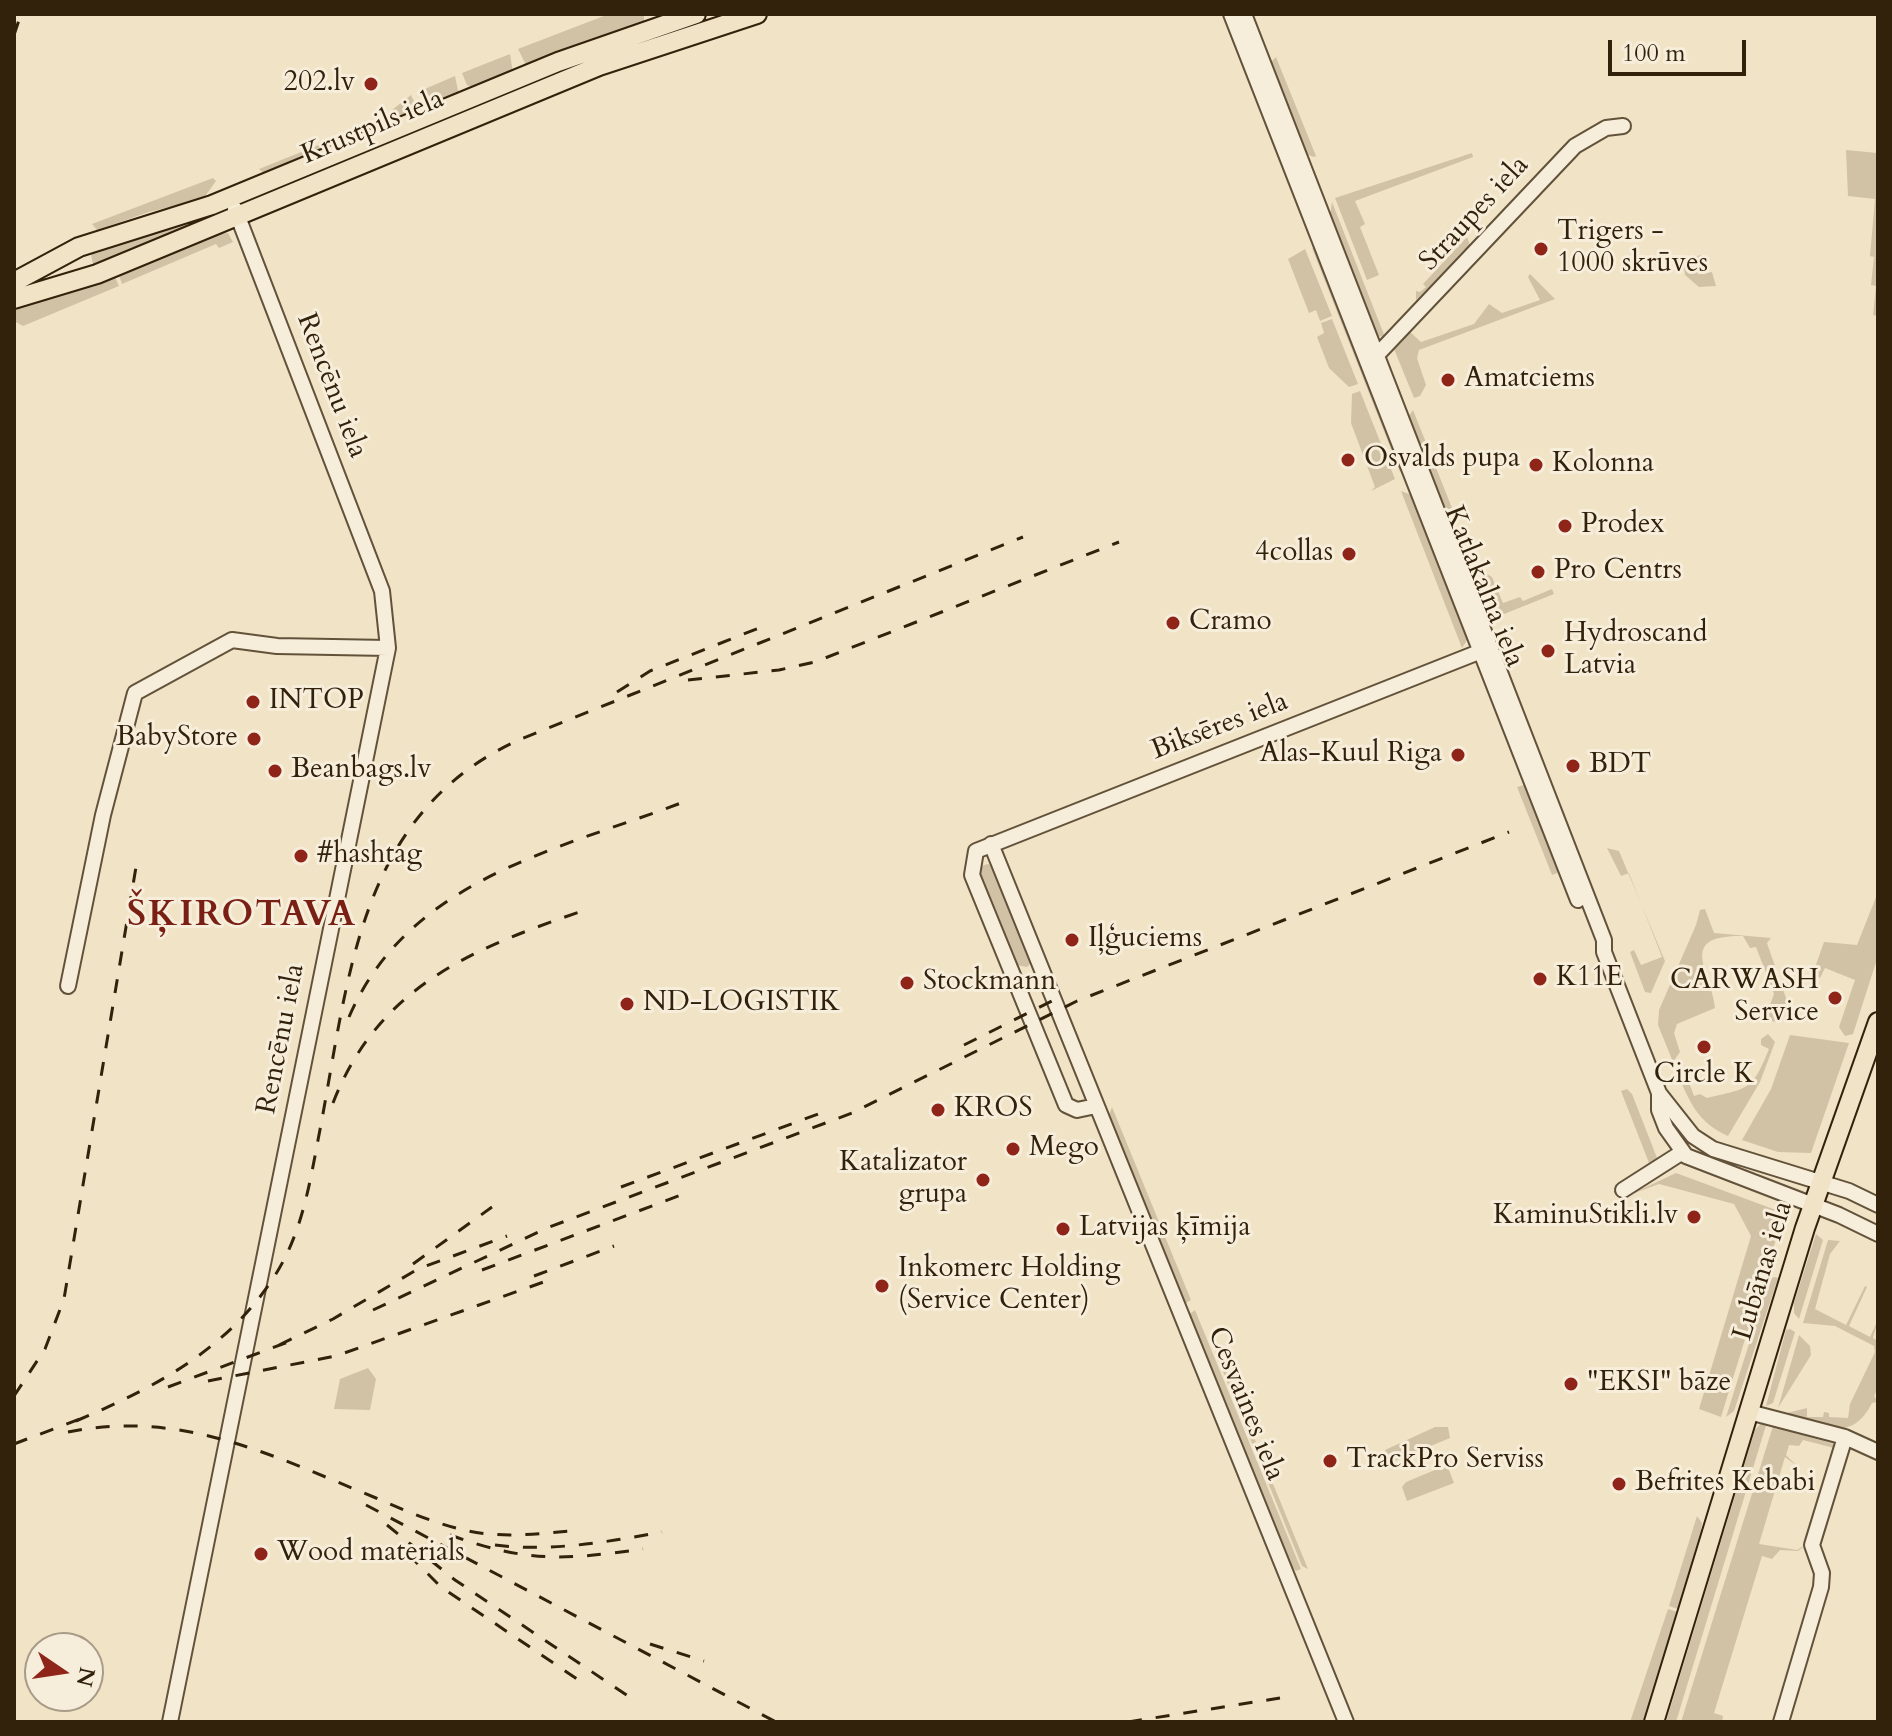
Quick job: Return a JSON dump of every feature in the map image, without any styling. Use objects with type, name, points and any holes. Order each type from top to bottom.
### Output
[{"type":"main road","name":"Krustpils iela","points":[[14,282],[92,242],[230,198],[558,62],[696,14]]},
{"type":"main road","name":"Krustpils iela","points":[[14,299],[97,274],[599,66],[757,14]]},
{"type":"main road","points":[[92,242],[85,253],[83,266],[97,274]]},
{"type":"main road","name":"Lubānas iela","points":[[1654,1722],[1813,1205],[1878,1022]]},
{"type":"street","name":"Katlakalna iela","points":[[1231,14],[1342,282],[1486,649]]},
{"type":"street","name":"Katlakalna iela","points":[[1244,14],[1342,282],[1377,355],[1595,944],[1604,952],[1659,1093],[1703,1144],[1821,1182],[1878,1205]]},
{"type":"street","name":"Straupes iela","points":[[1377,355],[1575,146],[1606,128],[1623,126]]},
{"type":"street","name":"Rencēnu iela","points":[[170,1722],[388,648],[382,591],[230,198]]},
{"type":"street","points":[[68,986],[103,815],[135,693],[232,640],[277,646],[388,648]]},
{"type":"street","name":"Biksēres iela","points":[[1015,981],[972,875],[976,851],[1486,649]]},
{"type":"street","name":"Cesvaines iela","points":[[991,844],[1346,1722]]},
{"type":"street","points":[[1041,968],[1015,981],[1048,1064],[1070,1110],[1096,1106]]},
{"type":"street","points":[[1048,1064],[1075,1051]]},
{"type":"street","name":"Katlakalna iela","points":[[1659,1093],[1659,1110],[1681,1153]]},
{"type":"street","points":[[1623,1190],[1681,1153],[1704,1166],[1813,1205],[1878,1234]]},
{"type":"street","points":[[1749,1412],[1845,1437],[1878,1452]]},
{"type":"street","points":[[1781,1722],[1821,1587],[1822,1573],[1812,1545],[1845,1437]]},
{"type":"shaded area","points":[[609,14],[644,14],[644,23],[526,65],[518,49]]},
{"type":"shaded area","points":[[510,54],[513,73],[476,89],[467,85],[462,73]]},
{"type":"shaded area","points":[[1276,57],[1314,157],[1306,154],[1270,63]]},
{"type":"shaded area","points":[[455,76],[459,95],[433,107],[426,103],[420,91]]},
{"type":"shaded area","points":[[411,95],[418,111],[266,175],[259,169],[378,121]]},
{"type":"shaded area","points":[[1878,142],[1878,316],[1873,315],[1876,286],[1871,285],[1874,257],[1870,256],[1875,199],[1848,196],[1846,150],[1877,153]]},
{"type":"shaded area","points":[[1472,153],[1473,157],[1355,201],[1365,224],[1360,227],[1379,275],[1367,280],[1335,198]]},
{"type":"shaded area","points":[[213,178],[216,181],[203,199],[149,212],[97,230],[92,224]]},
{"type":"shaded area","points":[[1332,202],[1385,337],[1377,336],[1374,330],[1330,217]]},
{"type":"shaded area","points":[[211,212],[215,220],[97,268],[93,265],[91,254],[95,249]]},
{"type":"shaded area","points":[[228,233],[233,242],[219,248],[216,244],[122,284],[119,275],[215,234]]},
{"type":"shaded area","points":[[1467,237],[1471,248],[1416,300],[1416,291],[1420,292],[1426,287],[1423,284]]},
{"type":"shaded area","points":[[1312,248],[1318,250],[1402,468],[1400,472]]},
{"type":"shaded area","points":[[1305,249],[1332,316],[1320,321],[1316,310],[1309,313],[1288,259]]},
{"type":"shaded area","points":[[1701,255],[1706,273],[1712,272],[1716,286],[1699,287],[1685,275],[1683,260]]},
{"type":"shaded area","points":[[1530,274],[1555,299],[1419,350],[1417,358],[1426,385],[1420,396],[1414,398],[1394,349],[1410,332],[1421,342],[1474,324],[1489,304],[1502,313],[1540,300],[1528,277]]},
{"type":"shaded area","points":[[115,277],[119,286],[23,326],[14,321],[14,309]]},
{"type":"shaded area","points":[[1332,319],[1358,384],[1349,387],[1329,368],[1317,337],[1324,333],[1321,323]]},
{"type":"shaded area","points":[[1360,391],[1395,479],[1371,491],[1375,487],[1351,423],[1352,394]]},
{"type":"shaded area","points":[[1413,410],[1458,523],[1447,519],[1408,417]]},
{"type":"shaded area","points":[[1401,491],[1414,496],[1469,637],[1462,648]]},
{"type":"shaded area","points":[[1487,574],[1492,577],[1503,603],[1520,597],[1523,601],[1552,589],[1554,594],[1499,616],[1482,576]]},
{"type":"shaded area","points":[[1517,787],[1529,787],[1560,872],[1552,875]]},
{"type":"shaded area","points":[[1607,848],[1619,851],[1628,873],[1621,876]]},
{"type":"shaded area","points":[[987,864],[994,866],[1032,962],[1027,967],[1016,965],[979,875],[980,867]]},
{"type":"shaded area","points":[[1878,892],[1878,956],[1853,1034],[1845,1036],[1839,1027],[1855,980],[1825,968],[1820,978],[1813,973],[1824,942],[1857,945]]},
{"type":"shaded area","points":[[1641,905],[1665,961],[1651,993],[1645,992],[1630,952],[1634,950],[1641,965],[1662,957]]},
{"type":"shaded area","points":[[1705,909],[1714,933],[1771,938],[1767,943],[1788,1004],[1780,1022],[1758,1020],[1757,1011],[1770,1005],[1774,994],[1756,947],[1750,948],[1743,936],[1722,937],[1710,942],[1703,949],[1702,958],[1715,1008],[1677,1024],[1674,1033],[1680,1052],[1673,1062],[1658,1025],[1659,1010],[1700,910]]},
{"type":"shaded area","points":[[1768,1034],[1775,1042],[1760,1082],[1728,1136],[1701,1117],[1677,1072],[1692,1074],[1688,1080],[1694,1096],[1700,1094],[1707,1098],[1741,1089],[1753,1080],[1763,1063],[1769,1049],[1761,1045],[1761,1039]]},
{"type":"shaded area","points":[[1790,1035],[1849,1043],[1811,1153],[1778,1152],[1742,1140],[1771,1089]]},
{"type":"shaded area","points":[[1627,1089],[1632,1094],[1659,1163],[1649,1163],[1621,1091]]},
{"type":"shaded area","points":[[1112,1107],[1191,1300],[1186,1303],[1182,1302],[1108,1118]]},
{"type":"shaded area","points":[[1676,1173],[1784,1213],[1721,1417],[1699,1409],[1751,1236],[1734,1204],[1659,1184],[1629,1195]]},
{"type":"shaded area","points":[[1816,1234],[1823,1240],[1799,1319],[1794,1313],[1794,1303]]},
{"type":"shaded area","points":[[1828,1240],[1840,1241],[1830,1254],[1815,1309],[1846,1325],[1865,1286],[1849,1326],[1870,1337],[1878,1320],[1873,1338],[1878,1341],[1878,1388],[1874,1396],[1878,1402],[1872,1403],[1864,1416],[1846,1428],[1825,1427],[1788,1416],[1787,1413],[1807,1408],[1807,1417],[1823,1417],[1824,1412],[1829,1413],[1829,1417],[1848,1418],[1850,1404],[1875,1352],[1874,1346],[1835,1326],[1803,1323]]},
{"type":"shaded area","points":[[1778,1278],[1734,1411],[1726,1417],[1769,1280]]},
{"type":"shaded area","points":[[1195,1310],[1301,1569],[1296,1571],[1289,1564],[1188,1315]]},
{"type":"shaded area","points":[[1786,1330],[1795,1332],[1773,1403],[1766,1406]]},
{"type":"shaded area","points":[[1799,1335],[1810,1346],[1811,1355],[1778,1408]]},
{"type":"shaded area","points":[[1218,1350],[1308,1569],[1302,1566],[1215,1352]]},
{"type":"shaded area","points":[[368,1368],[376,1379],[370,1410],[334,1409],[340,1379]]},
{"type":"shaded area","points":[[1762,1422],[1767,1422],[1676,1722],[1666,1722],[1755,1430]]},
{"type":"shaded area","points":[[1773,1426],[1833,1444],[1834,1448],[1803,1440],[1799,1446],[1789,1445],[1786,1455],[1797,1466],[1785,1457],[1759,1544],[1797,1550],[1807,1544],[1798,1551],[1780,1550],[1772,1559],[1762,1556],[1714,1713],[1723,1716],[1722,1722],[1681,1722]]},
{"type":"shaded area","points":[[1435,1427],[1448,1427],[1450,1438],[1390,1463],[1385,1450]]},
{"type":"shaded area","points":[[1447,1465],[1454,1483],[1407,1501],[1402,1487],[1406,1482]]},
{"type":"shaded area","points":[[1697,1516],[1702,1523],[1701,1531],[1678,1609],[1669,1606]]},
{"type":"shaded area","points":[[1668,1609],[1677,1612],[1644,1722],[1630,1722]]},
{"type":"railway","points":[[14,35],[21,14]]},
{"type":"railway","points":[[76,1421],[133,1395],[187,1364],[234,1326],[274,1277],[291,1245],[307,1193],[339,1022],[369,908],[392,857],[424,811],[466,771],[521,739],[1023,537]]},
{"type":"railway","points":[[688,680],[779,670],[815,662],[1119,542]]},
{"type":"railway","points":[[617,692],[650,671],[759,628]]},
{"type":"railway","points":[[349,1017],[375,970],[408,933],[446,902],[536,856],[681,803]]},
{"type":"railway","points":[[373,1310],[547,1228],[852,1113],[1077,1001],[1509,832]]},
{"type":"railway","points":[[14,1396],[45,1349],[64,1299],[137,861]]},
{"type":"railway","points":[[333,1103],[353,1062],[377,1028],[405,999],[471,956],[588,909]]},
{"type":"railway","points":[[964,1045],[1064,995]]},
{"type":"railway","points":[[621,1187],[829,1110]]},
{"type":"railway","points":[[482,1270],[681,1195]]},
{"type":"railway","points":[[413,1264],[492,1207]]},
{"type":"railway","points":[[279,1345],[333,1319],[418,1269],[507,1236]]},
{"type":"railway","points":[[534,1276],[614,1246]]},
{"type":"railway","points":[[208,1381],[336,1356],[552,1279]]},
{"type":"railway","points":[[168,1387],[288,1342]]},
{"type":"railway","points":[[14,1444],[85,1417]]},
{"type":"railway","points":[[68,1432],[110,1427],[150,1427],[189,1432],[264,1453],[456,1528],[507,1535],[571,1531]]},
{"type":"railway","points":[[366,1505],[776,1722]]},
{"type":"railway","points":[[387,1525],[455,1580],[634,1700]]},
{"type":"railway","points":[[495,1545],[558,1547],[662,1532]]},
{"type":"railway","points":[[450,1535],[502,1551],[546,1557],[643,1549]]},
{"type":"railway","points":[[408,1554],[441,1587],[583,1683]]},
{"type":"railway","points":[[650,1644],[704,1661]]},
{"type":"railway","points":[[1128,1722],[1280,1698]]},
{"type":"place","name":"202.lv","points":[[371,84]]},
{"type":"place","name":"Trigers - 1000 skrūves","points":[[1541,249]]},
{"type":"place","name":"Amatciems","points":[[1448,380]]},
{"type":"place","name":"Osvalds pupa","points":[[1348,460]]},
{"type":"place","name":"Kolonna","points":[[1536,465]]},
{"type":"place","name":"Prodex","points":[[1565,526]]},
{"type":"place","name":"4collas","points":[[1349,554]]},
{"type":"place","name":"Pro Centrs","points":[[1538,572]]},
{"type":"place","name":"Cramo","points":[[1173,623]]},
{"type":"place","name":"Hydroscand Latvia","points":[[1548,651]]},
{"type":"place","name":"INTOP","points":[[253,702]]},
{"type":"place","name":"BabyStore","points":[[254,739]]},
{"type":"place","name":"Alas-Kuul Riga","points":[[1458,755]]},
{"type":"place","name":"BDT","points":[[1573,766]]},
{"type":"place","name":"Beanbags.lv","points":[[275,771]]},
{"type":"place","name":"#hashtag","points":[[301,856]]},
{"type":"place","name":"Iļģuciems","points":[[1072,940]]},
{"type":"place","name":"K11E","points":[[1540,979]]},
{"type":"place","name":"Stockmann","points":[[907,983]]},
{"type":"place","name":"CARWASH Service","points":[[1835,998]]},
{"type":"place","name":"ND-LOGISTIK","points":[[627,1004]]},
{"type":"place","name":"Circle K","points":[[1704,1047]]},
{"type":"place","name":"KROS","points":[[938,1110]]},
{"type":"place","name":"Mego","points":[[1013,1149]]},
{"type":"place","name":"Katalizator grupa","points":[[983,1180]]},
{"type":"place","name":"KaminuStikli.lv","points":[[1694,1217]]},
{"type":"place","name":"Latvijas ķīmija","points":[[1063,1229]]},
{"type":"place","name":"Inkomerc Holding (Service Center)","points":[[882,1286]]},
{"type":"place","name":"\"EKSI\" bāze","points":[[1571,1384]]},
{"type":"place","name":"TrackPro Serviss","points":[[1330,1461]]},
{"type":"place","name":"Befrites Kebabi","points":[[1619,1484]]},
{"type":"place","name":"Wood materials","points":[[261,1554]]},
{"type":"district","name":"ŠĶIROTAVA","points":[[242,917]]}]
